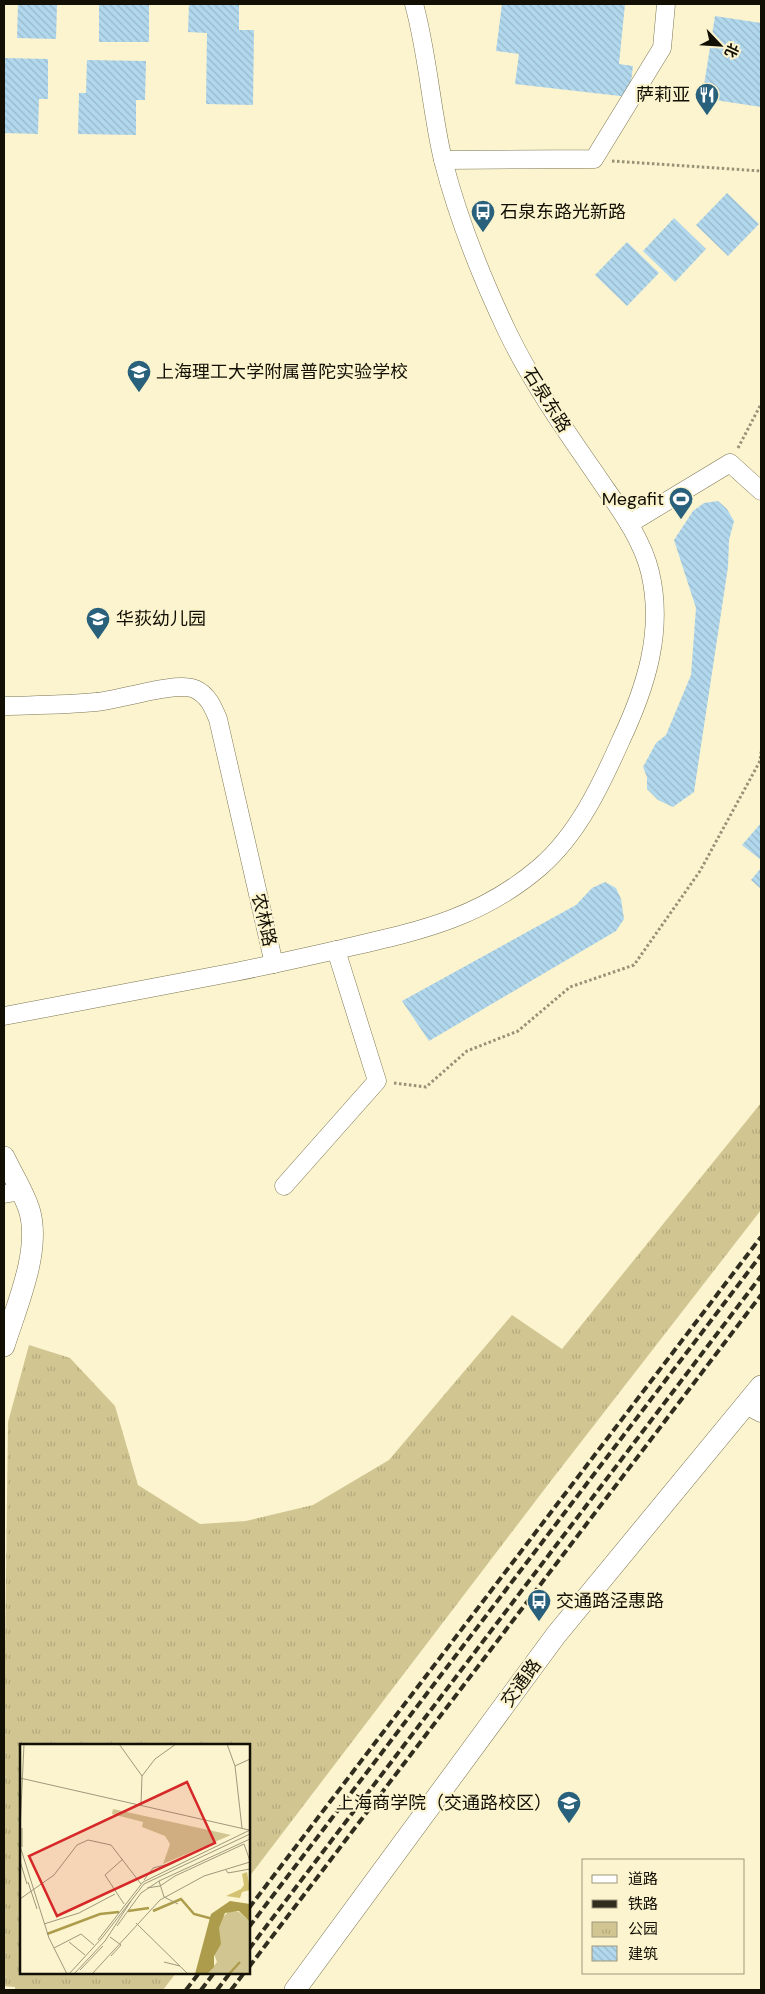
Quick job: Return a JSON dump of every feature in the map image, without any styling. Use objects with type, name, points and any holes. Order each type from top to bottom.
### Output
[{"type":"main road","points":[[4,1157],[12,1192],[29,1209],[33,1243],[30,1262],[4,1346]]},
{"type":"main road","name":"交通路","points":[[296,1990],[556,1635],[754,1409],[761,1386]]},
{"type":"street","name":"石泉东路","points":[[414,4],[443,160],[468,242],[508,335],[534,381],[628,524],[643,550],[650,571],[655,618],[654,642],[641,694],[602,782]]},
{"type":"street","points":[[443,160],[594,160],[662,48],[666,4]]},
{"type":"street","points":[[628,524],[730,462],[761,491]]},
{"type":"street","name":"农林路","points":[[4,706],[99,702],[182,687],[194,689],[204,694],[212,704],[218,719],[274,964],[421,930],[480,908],[541,866],[569,836],[602,782]]},
{"type":"street","points":[[284,1186],[377,1081],[336,950]]},
{"type":"street","points":[[4,1016],[274,964]]},
{"type":"path","points":[[594,160],[761,171]]},
{"type":"path","points":[[730,462],[761,404]]},
{"type":"path","points":[[377,1081],[426,1087],[467,1052],[518,1031],[570,986],[634,965],[700,871],[760,761],[761,752]]},
{"type":"green space","points":[[761,1103],[761,1210],[550,1482],[250,1876],[250,1744],[20,1744],[20,1974],[175,1974],[163,1990],[15,1990],[15,1987],[4,1986],[4,1724],[8,1422],[29,1345],[70,1358],[115,1406],[138,1485],[200,1524],[246,1521],[313,1505],[389,1460],[512,1315],[562,1349]]},
{"type":"building","points":[[18,4],[57,4],[56,39],[17,38]]},
{"type":"building","points":[[99,4],[149,4],[149,42],[99,42]]},
{"type":"building","points":[[189,4],[239,4],[239,30],[254,30],[253,105],[206,104],[207,33],[188,32]]},
{"type":"building","points":[[502,4],[625,4],[619,64],[633,66],[629,97],[515,84],[519,54],[496,51]]},
{"type":"building","points":[[715,16],[761,23],[761,107],[702,98]]},
{"type":"building","points":[[4,58],[48,59],[48,99],[39,99],[38,134],[4,133]]},
{"type":"building","points":[[87,60],[146,61],[145,100],[136,100],[136,135],[78,134],[79,93],[86,93]]},
{"type":"building","points":[[727,193],[759,224],[728,256],[696,225]]},
{"type":"building","points":[[674,218],[706,249],[675,282],[643,251]]},
{"type":"building","points":[[627,242],[659,273],[627,306],[595,275]]},
{"type":"building","points":[[718,501],[727,509],[734,521],[729,540],[728,567],[694,792],[673,807],[658,800],[647,789],[647,777],[643,767],[656,743],[666,735],[691,675],[696,608],[674,540],[693,511],[704,503]]},
{"type":"building","points":[[761,823],[761,860],[742,845]]},
{"type":"building","points":[[761,868],[761,889],[751,880]]},
{"type":"building","points":[[605,882],[616,888],[621,899],[624,919],[616,931],[429,1041],[402,1001],[576,905],[592,888]]},
{"type":"railway","points":[[250,1907],[761,1237]]},
{"type":"railway","points":[[250,1926],[761,1255]]},
{"type":"railway","points":[[250,1948],[761,1276]]},
{"type":"railway","points":[[250,1966],[761,1295]]},
{"type":"railway","points":[[186,1990],[198,1974]]},
{"type":"railway","points":[[201,1990],[213,1974]]},
{"type":"railway","points":[[217,1990],[229,1974]]},
{"type":"railway","points":[[231,1990],[243,1974]]},
{"type":"place","name":"萨莉亚","points":[[707,116]]},
{"type":"place","name":"石泉东路光新路","points":[[483,233]]},
{"type":"place","name":"上海理工大学附属普陀实验学校","points":[[139,393]]},
{"type":"place","name":"Megafit","points":[[681,520]]},
{"type":"place","name":"华荻幼儿园","points":[[98,640]]},
{"type":"place","name":"交通路泾惠路","points":[[539,1622]]},
{"type":"place","name":"上海商学院（交通路校区）","points":[[569,1824]]}]
